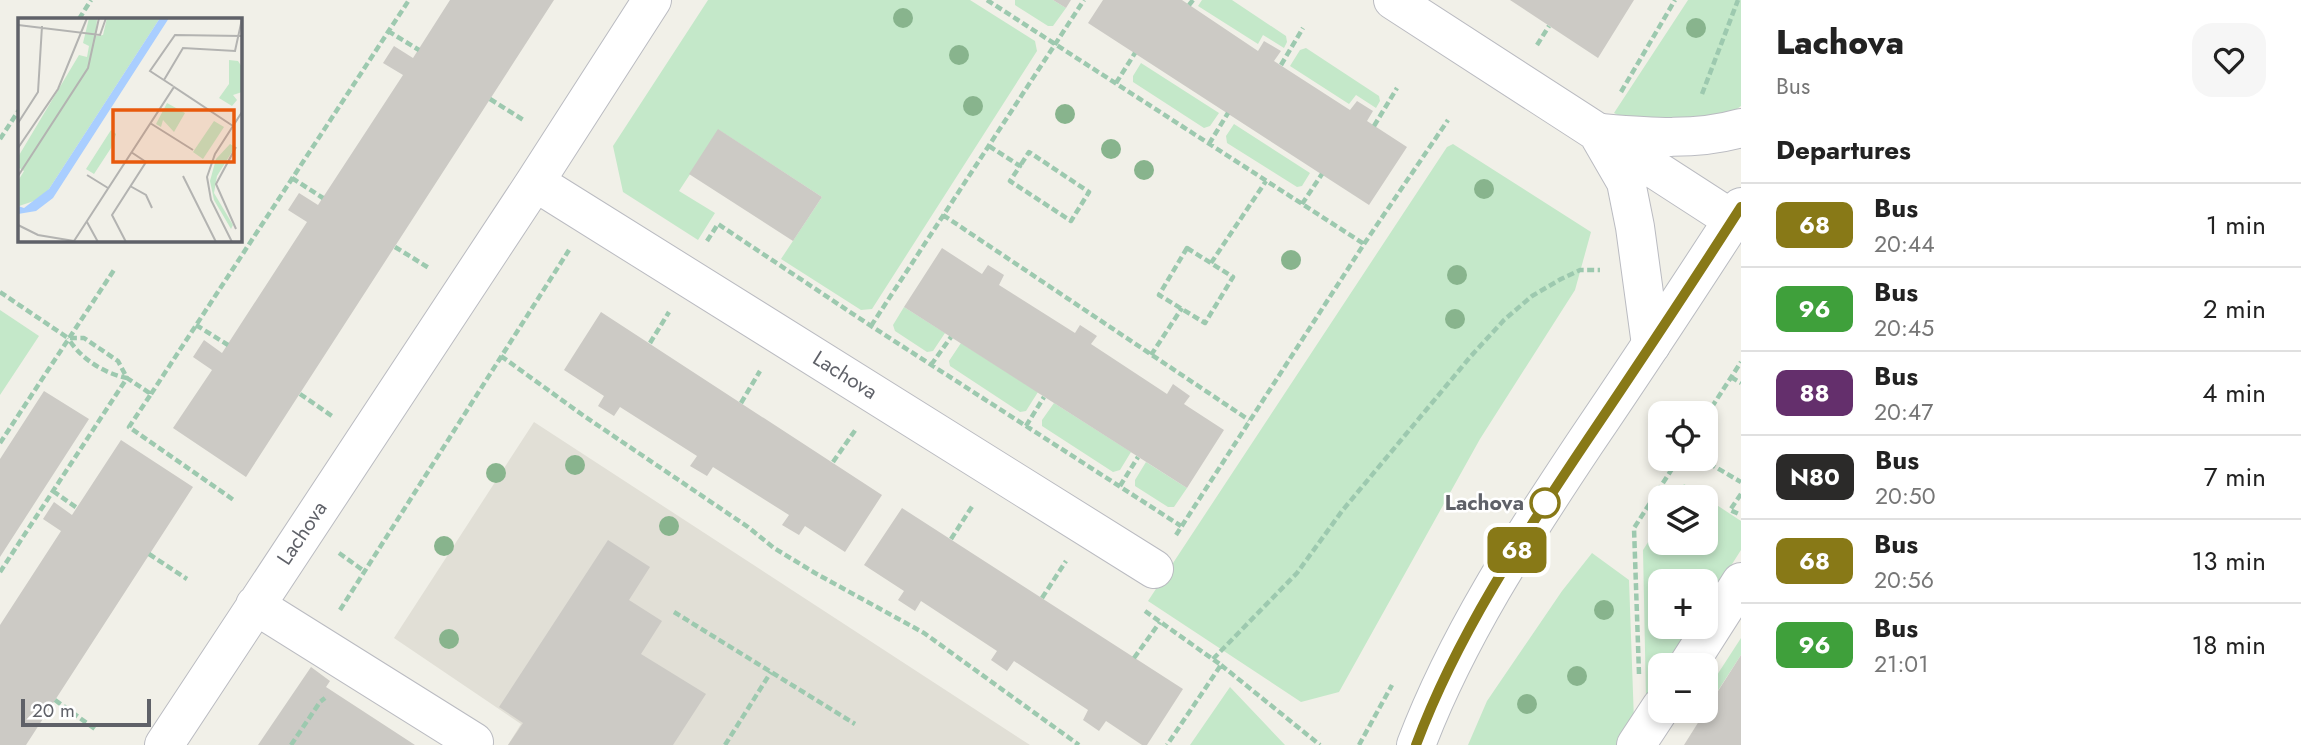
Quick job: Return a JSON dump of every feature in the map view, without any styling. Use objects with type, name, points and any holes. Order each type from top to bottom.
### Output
[{"type":"street","name":"Lachova","points":[[164,745],[652,0]]},
{"type":"street","points":[[1393,0],[1606,117],[1652,137],[1716,135],[1741,128]]},
{"type":"street","points":[[1416,745],[1450,666],[1485,603],[1547,501],[1737,213],[1606,117]]},
{"type":"street","points":[[1606,117],[1626,182],[1651,345]]},
{"type":"street","name":"Lachova","points":[[535,182],[1154,569]]},
{"type":"street","points":[[1696,653],[1741,582]]},
{"type":"street","points":[[254,605],[474,742],[472,745]]},
{"type":"path","points":[[80,18],[92,0]]},
{"type":"path","points":[[235,501],[129,427],[409,0]]},
{"type":"path","points":[[987,0],[997,3],[1364,244]]},
{"type":"path","points":[[871,326],[1084,0]]},
{"type":"path","points":[[1606,117],[1675,0]]},
{"type":"path","points":[[1699,102],[1738,0]]},
{"type":"path","points":[[1534,49],[1549,26]]},
{"type":"path","points":[[1281,65],[1303,28]]},
{"type":"path","points":[[388,31],[419,50]]},
{"type":"path","points":[[1116,83],[1135,53]]},
{"type":"path","points":[[1374,126],[1397,88]]},
{"type":"path","points":[[490,99],[528,123]]},
{"type":"path","points":[[0,139],[18,112]]},
{"type":"path","points":[[1209,144],[1228,113]]},
{"type":"path","points":[[1321,745],[1221,665],[1132,602],[1248,420],[1448,120]]},
{"type":"path","points":[[989,146],[1020,166]]},
{"type":"path","points":[[1029,152],[1089,192],[1071,221],[1010,181],[1020,166],[1029,152]]},
{"type":"path","points":[[1302,204],[1322,174]]},
{"type":"path","points":[[292,178],[323,198]]},
{"type":"path","points":[[1211,263],[1266,181]]},
{"type":"path","points":[[340,610],[572,245],[589,214]]},
{"type":"path","points":[[943,215],[1248,420]]},
{"type":"path","points":[[702,250],[718,224],[1181,526]]},
{"type":"path","points":[[394,247],[432,270]]},
{"type":"path","points":[[1187,248],[1233,277],[1205,323],[1182,308],[1159,295],[1187,248]]},
{"type":"path","points":[[0,443],[114,270]]},
{"type":"path","points":[[1213,659],[1297,573],[1342,511],[1504,320],[1532,296],[1561,279],[1580,270],[1601,270]]},
{"type":"path","points":[[0,292],[68,338],[77,351],[110,374],[127,378],[151,394]]},
{"type":"path","points":[[650,344],[674,306]]},
{"type":"path","points":[[1151,355],[1182,308]]},
{"type":"path","points":[[196,325],[228,345]]},
{"type":"path","points":[[931,365],[951,337]]},
{"type":"path","points":[[68,338],[84,338],[118,361],[127,378]]},
{"type":"path","points":[[501,356],[748,527],[774,548],[924,633],[1079,745]]},
{"type":"path","points":[[1716,401],[1741,362]]},
{"type":"path","points":[[741,403],[764,364]]},
{"type":"path","points":[[1731,377],[1741,383]]},
{"type":"path","points":[[0,572],[127,378]]},
{"type":"path","points":[[300,394],[336,418]]},
{"type":"path","points":[[1026,426],[1044,397]]},
{"type":"path","points":[[833,462],[859,426]]},
{"type":"path","points":[[1119,486],[1138,457]]},
{"type":"path","points":[[1718,469],[1741,482]]},
{"type":"path","points":[[1646,730],[1634,528],[1671,471]]},
{"type":"path","points":[[53,491],[77,508]]},
{"type":"path","points":[[1741,494],[1730,510],[1741,515]]},
{"type":"path","points":[[951,539],[975,501]]},
{"type":"path","points":[[149,554],[187,579]]},
{"type":"path","points":[[1042,598],[1066,560]]},
{"type":"path","points":[[674,612],[855,724]]},
{"type":"path","points":[[1134,658],[1160,622]]},
{"type":"path","points":[[1167,745],[1221,665]]},
{"type":"path","points":[[725,745],[771,671]]},
{"type":"path","points":[[291,745],[320,702],[333,691]]},
{"type":"path","points":[[55,700],[95,729]]},
{"type":"shaded area","points":[[534,422],[1030,745],[508,745],[521,724],[394,638]]},
{"type":"green space","points":[[708,0],[970,0],[1035,41],[1037,51],[872,309],[861,310],[781,259],[822,197],[719,130],[679,191],[715,213],[698,240],[623,192],[613,146]]},
{"type":"green space","points":[[1015,0],[1053,0],[1066,8],[1053,26],[1048,26],[1015,5]]},
{"type":"green space","points":[[1202,0],[1232,0],[1286,36],[1284,48],[1263,35],[1258,44],[1198,6]]},
{"type":"green space","points":[[1688,0],[1741,0],[1741,106],[1713,126],[1645,129],[1614,113]]},
{"type":"green space","points":[[1306,48],[1379,96],[1380,101],[1376,108],[1356,95],[1349,104],[1290,66],[1300,50]]},
{"type":"green space","points":[[1141,63],[1219,113],[1210,126],[1204,128],[1133,82],[1133,76]]},
{"type":"green space","points":[[1234,124],[1310,173],[1302,186],[1297,187],[1227,143],[1226,136]]},
{"type":"green space","points":[[1453,144],[1591,232],[1575,290],[1480,439],[1339,692],[1301,702],[1148,601],[1447,147]]},
{"type":"green space","points":[[904,307],[945,333],[933,351],[927,352],[895,331],[893,325]]},
{"type":"green space","points":[[0,310],[39,336],[0,395]]},
{"type":"green space","points":[[961,343],[1038,392],[1026,411],[1020,412],[950,366],[949,361]]},
{"type":"green space","points":[[1054,403],[1131,452],[1120,470],[1113,472],[1042,426],[1042,420]]},
{"type":"green space","points":[[1146,462],[1187,488],[1174,507],[1168,507],[1135,486],[1135,480]]},
{"type":"green space","points":[[1718,506],[1741,521],[1741,550],[1718,586],[1718,569],[1648,569],[1648,639],[1685,639],[1676,653],[1648,653],[1646,700],[1643,550],[1648,542],[1648,555],[1718,555]]},
{"type":"green space","points":[[1592,553],[1629,580],[1634,721],[1619,745],[1468,745],[1487,701],[1562,591]]},
{"type":"green space","points":[[1741,638],[1741,655],[1718,690],[1718,673]]},
{"type":"green space","points":[[1230,687],[1285,745],[1190,745]]},
{"type":"building","points":[[450,0],[554,0],[246,477],[173,428],[212,370],[193,357],[204,340],[222,353],[307,222],[288,210],[299,193],[318,205],[403,75],[383,63],[394,46],[413,58]]},
{"type":"building","points":[[1053,0],[1071,0],[1066,8]]},
{"type":"building","points":[[1103,0],[1182,0],[1258,51],[1264,41],[1281,51],[1274,61],[1350,110],[1357,101],[1373,111],[1367,121],[1407,147],[1369,205],[1088,23]]},
{"type":"building","points":[[1510,0],[1634,0],[1598,58]]},
{"type":"building","points":[[718,129],[822,197],[793,241],[689,174]]},
{"type":"building","points":[[942,248],[982,274],[988,265],[1004,275],[999,285],[1075,333],[1080,325],[1097,336],[1091,344],[1167,394],[1173,384],[1190,396],[1184,404],[1224,430],[1187,488],[904,307]]},
{"type":"building","points":[[601,312],[882,495],[845,552],[805,526],[799,535],[782,525],[789,515],[713,467],[707,476],[690,466],[697,456],[620,407],[614,416],[598,406],[604,396],[564,370]]},
{"type":"building","points":[[44,391],[89,419],[0,557],[0,459]]},
{"type":"building","points":[[121,440],[193,487],[26,745],[0,745],[0,625],[61,531],[43,519],[54,502],[72,515]]},
{"type":"building","points":[[902,508],[1183,689],[1147,745],[1142,745],[1106,721],[1099,731],[1083,720],[1088,710],[1014,661],[1007,671],[991,660],[997,651],[921,601],[915,611],[898,600],[904,591],[864,565]]},
{"type":"building","points":[[608,540],[650,567],[629,600],[662,621],[641,654],[706,694],[673,745],[508,745],[523,723],[499,707]]},
{"type":"building","points":[[1741,655],[1741,745],[1684,745],[1698,723],[1718,723],[1718,691]]},
{"type":"building","points":[[311,667],[330,681],[326,687],[415,745],[258,745]]},
{"type":"bus line","name":"68","points":[[1416,745],[1450,666],[1485,603],[1547,501],[1741,207]]},
{"type":"place","name":"Lachova","points":[[1545,503]]}]
